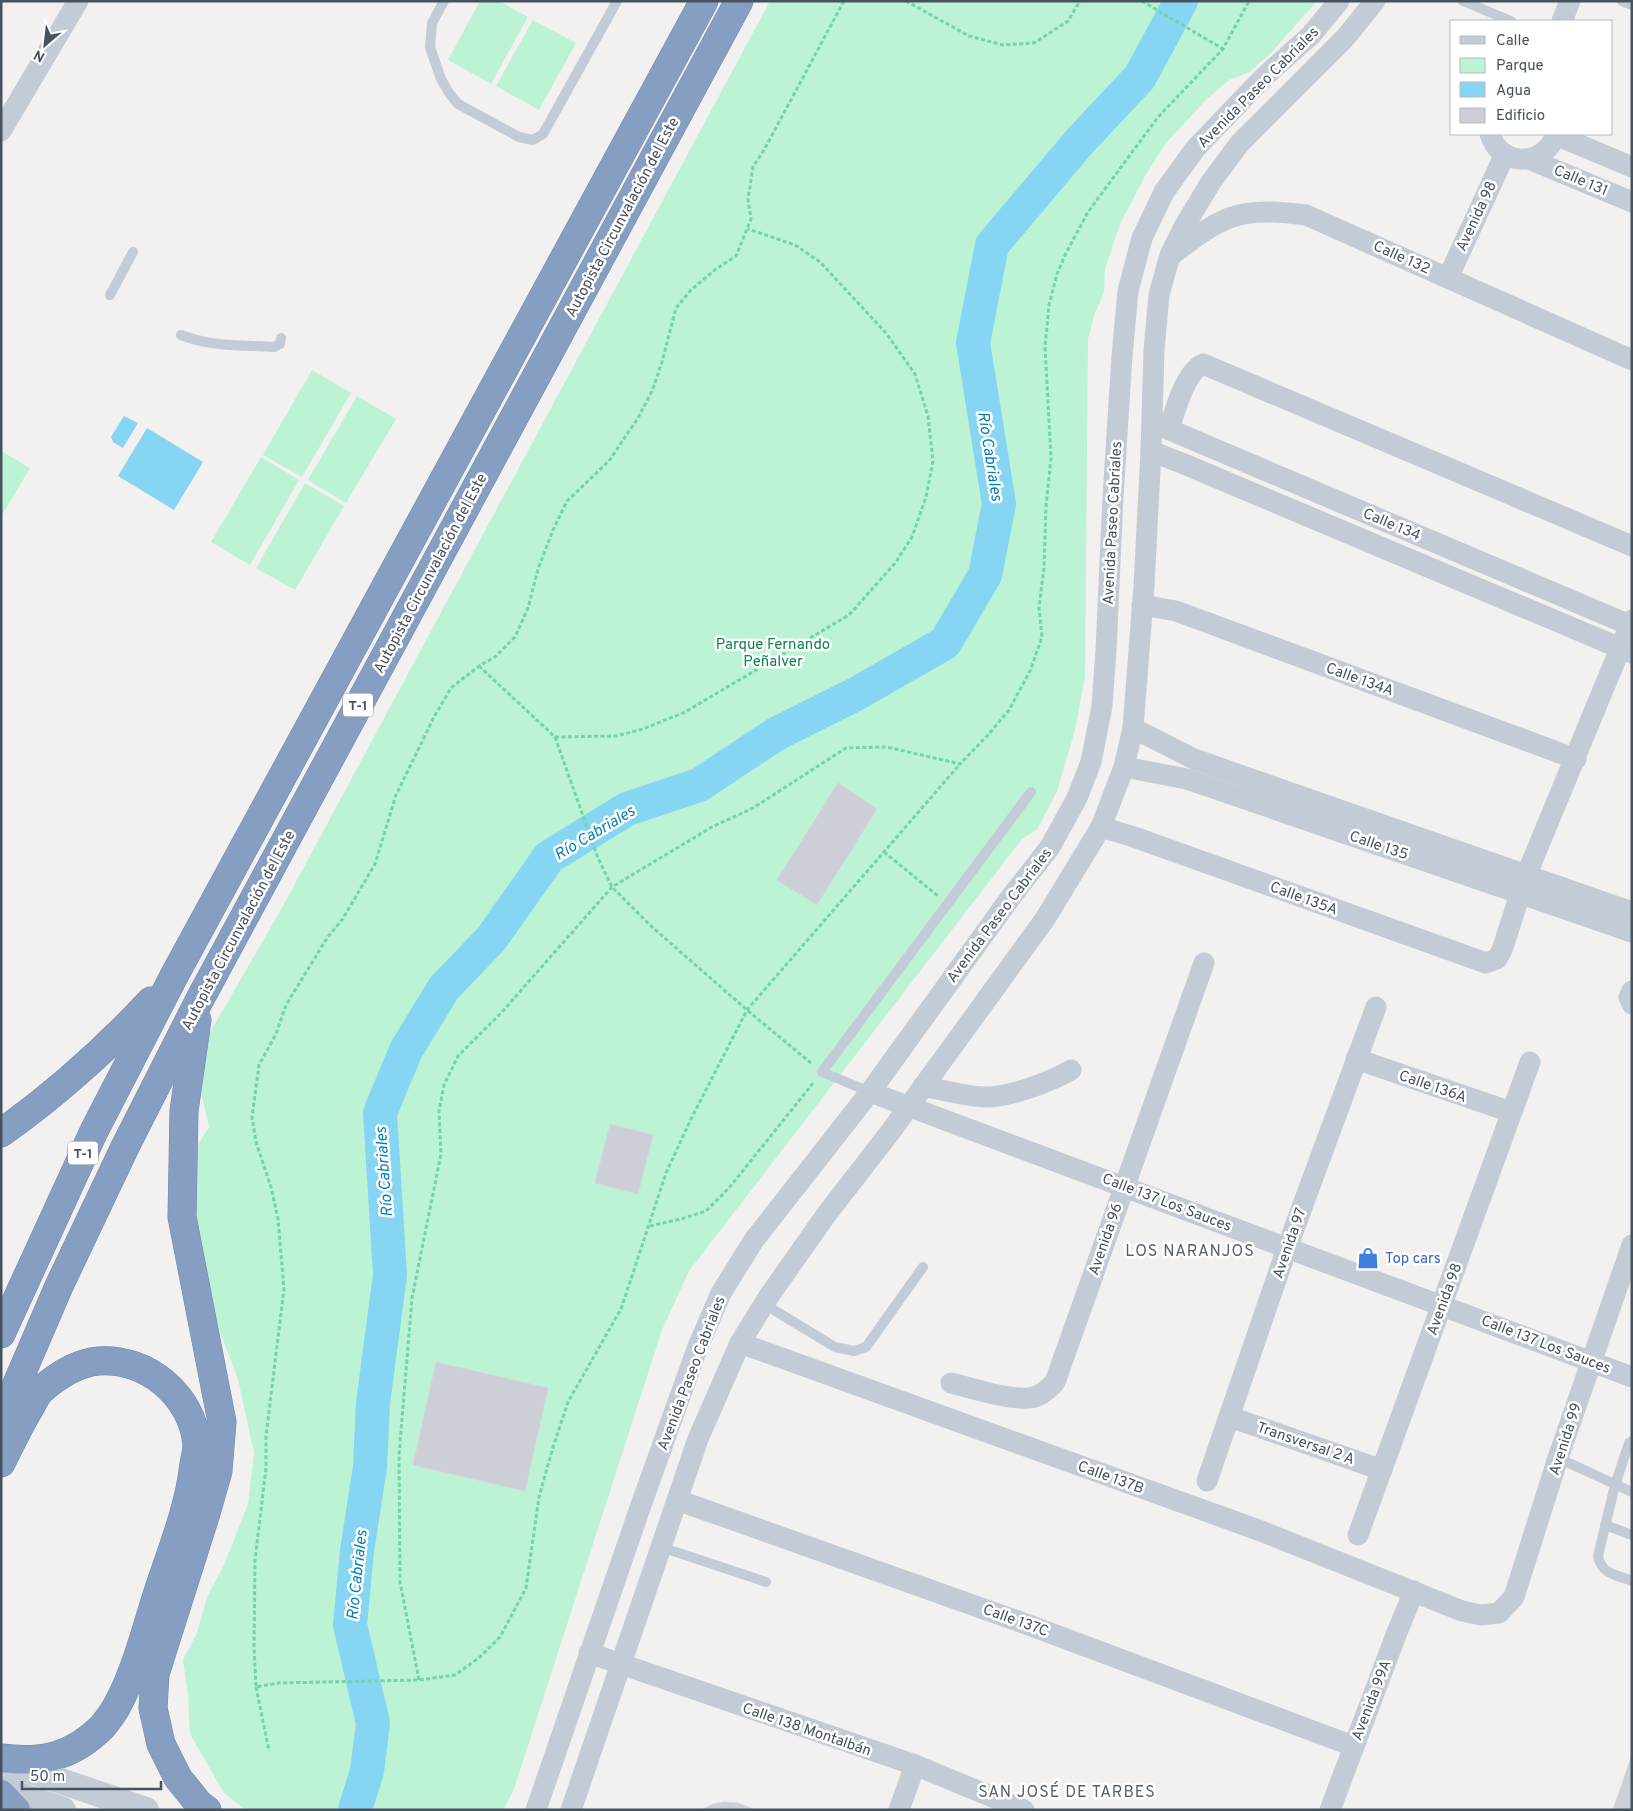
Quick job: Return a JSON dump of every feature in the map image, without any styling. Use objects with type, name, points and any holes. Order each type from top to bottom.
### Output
[{"type":"highway","name":"Autopista Circunvalación del Este","points":[[1,1334],[94,1130],[174,976],[704,1]]},
{"type":"highway","name":"Autopista Circunvalación del Este","points":[[1,1421],[59,1286],[125,1147],[200,999],[739,1]]},
{"type":"highway","points":[[1,1133],[85,1066],[125,1028],[174,976]]},
{"type":"highway","points":[[200,999],[184,1111],[182,1217],[222,1422],[218,1470],[155,1674],[153,1708],[161,1744],[178,1778],[206,1810]]},
{"type":"highway","points":[[1,1463],[23,1419],[40,1391],[67,1370],[97,1361],[124,1362],[151,1372],[174,1391],[190,1417],[196,1445],[193,1475],[186,1507],[134,1664],[119,1702],[103,1726],[79,1746],[44,1758],[25,1761],[1,1759]]},
{"type":"highway","points":[[1,1794],[16,1810]]},
{"type":"street","points":[[1,131],[78,1]]},
{"type":"street","name":"Avenida Paseo Cabriales","points":[[536,1810],[697,1349],[721,1292],[754,1240],[870,1092],[1011,897],[1050,847],[1077,798],[1092,762],[1102,706],[1116,436],[1128,291],[1142,238],[1164,192],[1195,149],[1264,77],[1311,34],[1339,1]]},
{"type":"street","name":"Avenida Paseo Cabriales","points":[[571,1810],[698,1439],[740,1343],[764,1304],[826,1215],[909,1106],[1045,919],[1101,827],[1124,767],[1133,728],[1152,451],[1160,426],[1154,350],[1159,295],[1170,255],[1185,224],[1210,182],[1240,143],[1345,38],[1375,1]]},
{"type":"street","points":[[1562,20],[1570,1]]},
{"type":"street","points":[[1490,135],[1498,149],[1505,154]]},
{"type":"street","points":[[1529,159],[1546,151],[1552,144],[1556,135]]},
{"type":"street","name":"Calle 131","points":[[1558,135],[1632,168]]},
{"type":"street","name":"Calle 131","points":[[1505,154],[1518,159],[1529,159],[1632,202]]},
{"type":"street","name":"Avenida 98","points":[[1448,278],[1505,154]]},
{"type":"street","name":"Calle 132","points":[[1170,255],[1205,231],[1229,218],[1254,213],[1280,212],[1306,215],[1632,360]]},
{"type":"street","points":[[1160,426],[1195,369],[1203,364],[1632,546]]},
{"type":"street","name":"Calle 134","points":[[1160,426],[1631,624]]},
{"type":"street","name":"Calle 134","points":[[1152,451],[1626,651]]},
{"type":"street","name":"Calle 134A","points":[[1142,605],[1176,611],[1576,759]]},
{"type":"street","points":[[1523,885],[1576,759],[1626,651],[1631,624]]},
{"type":"street","name":"Calle 135","points":[[1133,728],[1194,759],[1523,885],[1632,932]]},
{"type":"street","name":"Calle 135","points":[[1124,767],[1187,778],[1523,885],[1632,912]]},
{"type":"street","name":"Calle 135A","points":[[1101,827],[1134,836],[1486,963],[1497,959],[1502,950],[1523,885]]},
{"type":"street","name":"Avenida 96","points":[[950,1383],[1011,1396],[1030,1398],[1045,1392],[1055,1382],[1204,963]]},
{"type":"street","points":[[1632,991],[1629,997],[1632,1004]]},
{"type":"street","name":"Avenida 97","points":[[1208,1480],[1287,1248],[1376,1007]]},
{"type":"street","name":"Calle 136A","points":[[1356,1059],[1511,1112]]},
{"type":"street","name":"Avenida 98","points":[[1358,1535],[1530,1062]]},
{"type":"street","points":[[923,1086],[986,1097],[1040,1085],[1057,1079],[1071,1070]]},
{"type":"street","name":"Calle 137 Los Sauces","points":[[870,1092],[1632,1376]]},
{"type":"street","name":"Avenida 99","points":[[1481,1614],[1499,1613],[1514,1597],[1558,1458],[1632,1246]]},
{"type":"street","name":"Calle 137B","points":[[740,1343],[1251,1528],[1462,1611],[1481,1614]]},
{"type":"street","name":"Transversal 2 A","points":[[1230,1416],[1382,1470]]},
{"type":"street","name":"Calle 137C","points":[[678,1500],[1015,1620],[1353,1746]]},
{"type":"street","name":"Avenida 99A","points":[[1330,1810],[1414,1591]]},
{"type":"street","name":"Calle 138 Montalbán","points":[[589,1654],[915,1765],[1024,1810]]},
{"type":"street","points":[[1,1759],[146,1810]]},
{"type":"street","points":[[899,1810],[915,1765]]},
{"type":"street","points":[[1,1788],[63,1810]]},
{"type":"lane","points":[[444,1],[432,23],[430,47],[441,79],[449,93],[458,104],[519,137],[532,140],[543,134],[617,1]]},
{"type":"lane","points":[[1463,1],[1510,20]]},
{"type":"lane","points":[[1622,1],[1632,5]]},
{"type":"lane","points":[[110,296],[133,252]]},
{"type":"lane","points":[[181,335],[196,341],[212,344],[274,347],[280,344],[281,338]]},
{"type":"lane","points":[[870,1092],[822,1072],[1030,792]]},
{"type":"lane","points":[[764,1304],[835,1347],[854,1350],[866,1347],[923,1266]]},
{"type":"lane","points":[[1632,1441],[1629,1443],[1615,1485],[1598,1556],[1600,1565],[1605,1570],[1632,1581]]},
{"type":"lane","points":[[1558,1458],[1632,1492]]},
{"type":"lane","points":[[1605,1525],[1632,1535]]},
{"type":"lane","points":[[661,1547],[766,1582]]},
{"type":"path","points":[[268,1751],[256,1686],[254,1647],[255,1560],[266,1468],[266,1436],[284,1289],[278,1218],[271,1187],[256,1142],[252,1117],[259,1065],[276,1034],[286,1005],[327,938],[342,920],[375,864],[396,795],[434,717],[451,688],[479,666],[495,657],[515,637],[528,608],[538,569],[553,530],[567,501],[610,462],[638,418],[652,391],[662,362],[676,308],[691,290],[736,256],[751,219],[748,199],[753,167],[844,1]]},
{"type":"path","points":[[906,1],[969,36],[1003,45],[1034,43],[1068,21],[1080,1]]},
{"type":"path","points":[[1142,1],[1223,49]]},
{"type":"path","points":[[256,1686],[278,1683],[419,1680],[455,1676],[480,1657],[500,1637],[526,1588],[539,1497],[568,1402],[621,1309],[666,1173],[747,1010],[1009,710],[1030,671],[1042,637],[1039,608],[1044,567],[1046,506],[1051,458],[1045,347],[1050,305],[1057,274],[1088,212],[1158,117],[1223,49],[1249,1]]},
{"type":"path","points":[[555,737],[616,736],[643,729],[685,712],[848,615],[896,562],[912,537],[926,497],[933,461],[928,416],[915,374],[886,333],[820,262],[795,245],[748,229]]},
{"type":"path","points":[[479,666],[555,737],[598,858],[612,887],[651,926],[747,1010],[822,1072],[728,1188],[706,1211],[649,1226]]},
{"type":"path","points":[[419,1680],[400,1582],[399,1455],[412,1298],[441,1154],[439,1111],[444,1085],[458,1056],[502,1012],[612,887],[712,827],[753,808],[846,748],[887,747],[960,764]]},
{"type":"path","points":[[884,852],[947,904]]},
{"type":"green space","points":[[480,1],[499,1],[528,17],[491,84],[448,60]]},
{"type":"green space","name":"Parque Fernando Peñalver","points":[[770,1],[1317,1],[1269,55],[1248,73],[1229,80],[1206,100],[1166,143],[1145,176],[1120,224],[1105,269],[1104,292],[1094,316],[1088,339],[1085,677],[1075,730],[1057,791],[1037,830],[1022,839],[689,1271],[662,1330],[514,1789],[503,1810],[246,1810],[224,1793],[190,1734],[188,1695],[183,1660],[197,1633],[207,1597],[224,1565],[248,1504],[254,1453],[238,1379],[207,1298],[199,1253],[190,1158],[209,1127],[196,1070],[208,1036],[283,906]]},
{"type":"green space","points":[[533,20],[576,43],[539,110],[496,86]]},
{"type":"green space","points":[[312,370],[351,393],[302,477],[263,455]]},
{"type":"green space","points":[[357,396],[396,419],[346,503],[308,480]]},
{"type":"green space","points":[[1,451],[30,468],[2,515],[1,514]]},
{"type":"green space","points":[[261,457],[299,480],[250,565],[211,542]]},
{"type":"green space","points":[[305,483],[344,506],[295,590],[256,568]]},
{"type":"water","points":[[124,416],[138,423],[123,448],[113,442],[111,437]]},
{"type":"water","points":[[147,428],[203,462],[174,510],[118,476]]},
{"type":"building","points":[[838,783],[877,809],[817,905],[777,880]]},
{"type":"building","points":[[610,1124],[653,1135],[638,1194],[595,1183]]},
{"type":"building","points":[[436,1362],[548,1388],[525,1491],[413,1465]]},
{"type":"building","points":[[1632,1755],[1632,1810],[1613,1810]]},
{"type":"building","points":[[724,1802],[738,1803],[755,1810],[701,1810]]},
{"type":"waterway","name":"Río Cabriales","points":[[355,1810],[367,1771],[373,1723],[350,1625],[357,1551],[370,1467],[373,1403],[390,1275],[380,1113],[406,1050],[444,988],[491,939],[549,857],[627,809],[699,785],[776,734],[856,694],[945,643],[985,575],[999,504],[973,343],[992,245],[1080,141],[1140,77],[1181,1]]},
{"type":"place","name":"Top cars","points":[[1368,1258]]},
{"type":"district","name":"LOS NARANJOS","points":[[1190,1250]]},
{"type":"district","name":"SAN JOSÉ DE TARBES","points":[[1067,1791]]}]
